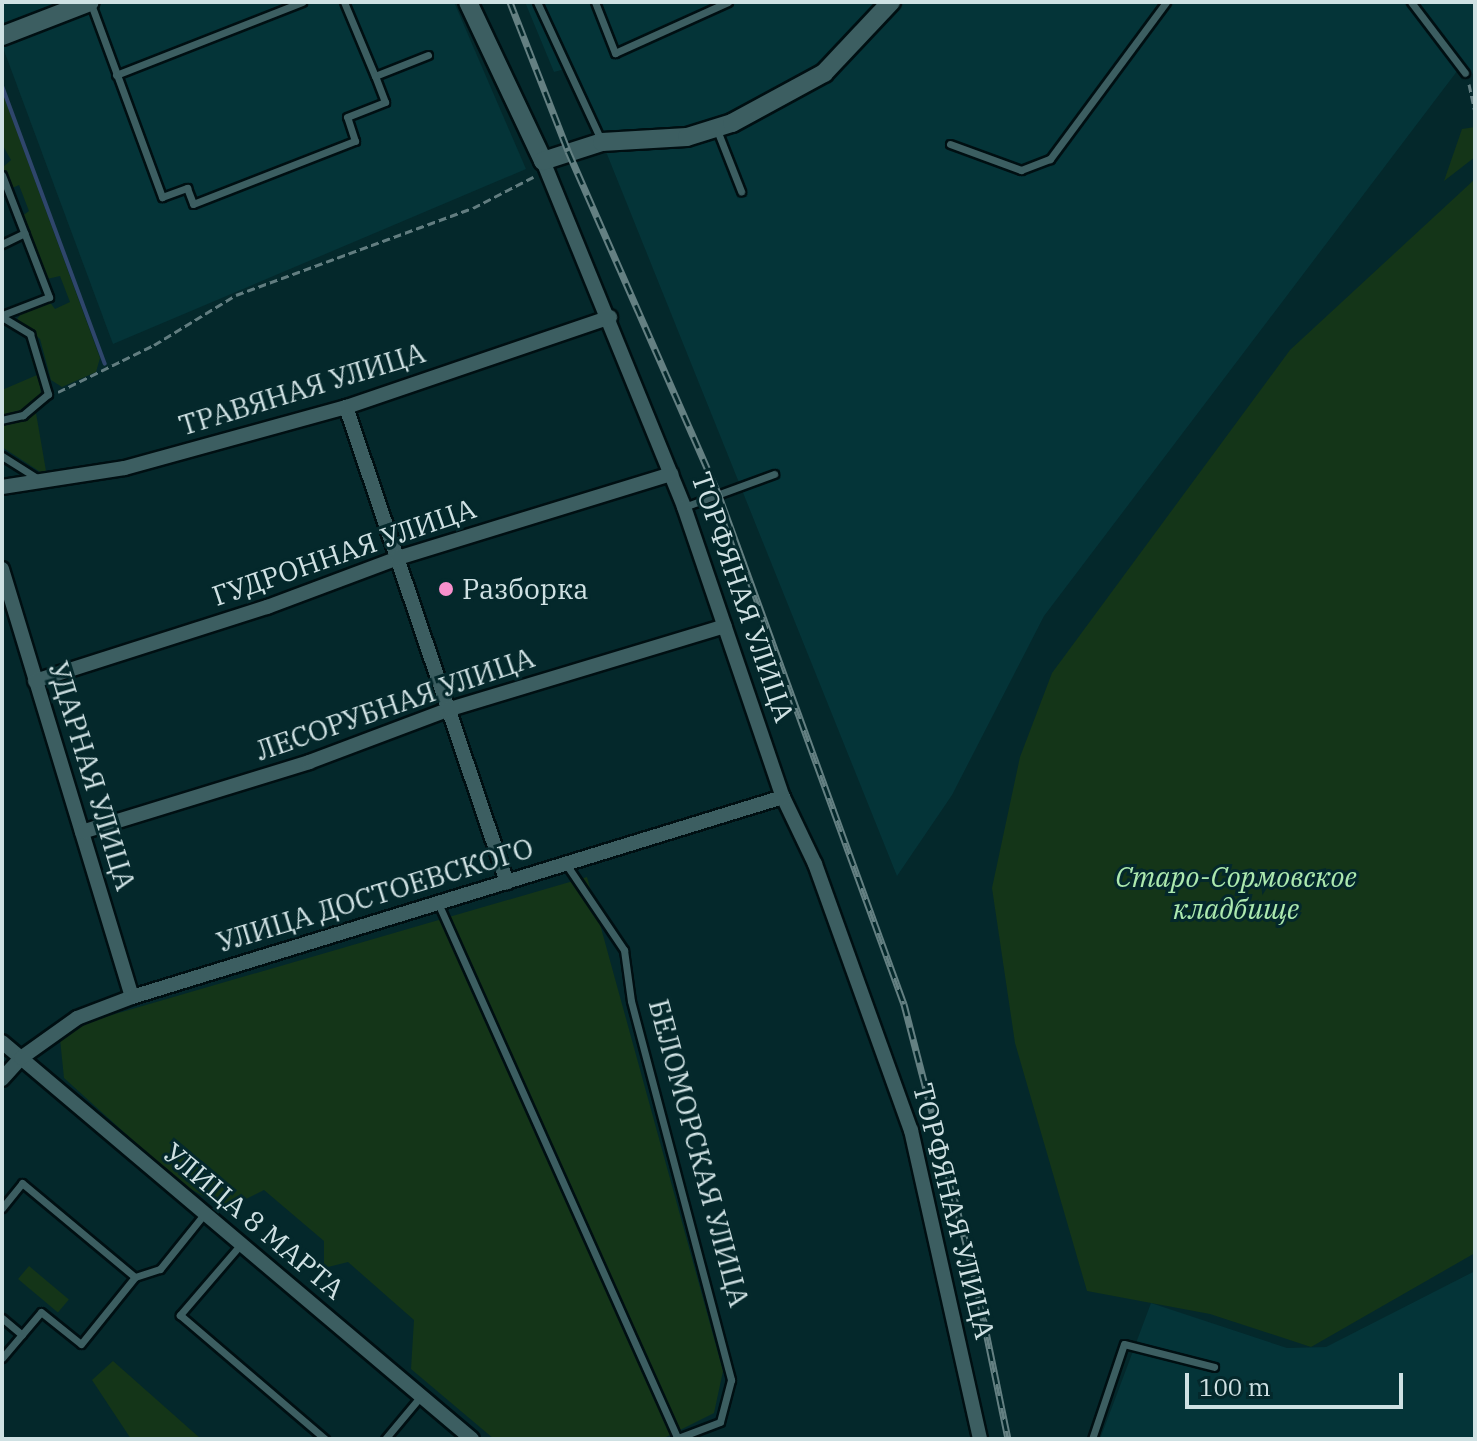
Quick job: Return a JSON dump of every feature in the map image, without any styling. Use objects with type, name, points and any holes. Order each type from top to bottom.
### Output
[{"type":"street","points":[[2,36],[90,2]]},
{"type":"street","points":[[468,2],[545,166],[602,142],[687,137],[716,128],[824,73],[891,2]]},
{"type":"street","name":"ТОРФЯНАЯ УЛИЦА","points":[[545,166],[610,317],[684,507],[783,797],[815,864],[911,1130],[980,1439]]},
{"type":"street","name":"ТРАВЯНАЯ УЛИЦА","points":[[2,487],[125,468],[346,407],[610,317]]},
{"type":"street","points":[[346,407],[507,882]]},
{"type":"street","name":"ГУДРОННАЯ УЛИЦА","points":[[35,681],[267,607],[398,558],[671,474]]},
{"type":"street","name":"УДАРНАЯ УЛИЦА","points":[[2,569],[132,997]]},
{"type":"street","name":"ЛЕСОРУБНАЯ УЛИЦА","points":[[82,832],[309,762],[447,710],[725,626]]},
{"type":"street","name":"УЛИЦА ДОСТОЕВСКОГО","points":[[2,1079],[21,1058],[77,1018],[132,997],[783,797]]},
{"type":"street","name":"УЛИЦА 8 МАРТА","points":[[2,1042],[472,1439]]},
{"type":"lane","points":[[90,2],[162,197],[187,188],[193,204],[355,141],[347,117],[385,102],[344,2]]},
{"type":"lane","points":[[116,75],[302,2]]},
{"type":"lane","points":[[537,2],[602,142]]},
{"type":"lane","points":[[595,2],[615,53],[728,2]]},
{"type":"lane","points":[[950,144],[1021,170],[1050,159],[1166,2]]},
{"type":"lane","points":[[1411,2],[1465,73]]},
{"type":"lane","points":[[375,76],[428,55]]},
{"type":"lane","points":[[716,128],[741,191]]},
{"type":"lane","points":[[2,175],[49,297],[2,316]]},
{"type":"lane","points":[[2,244],[25,233]]},
{"type":"lane","points":[[2,316],[30,334],[48,394],[23,415],[2,420]]},
{"type":"lane","points":[[2,456],[42,480]]},
{"type":"lane","points":[[684,507],[774,474]]},
{"type":"lane","name":"БЕЛОМОРСКАЯ УЛИЦА","points":[[566,864],[624,950],[631,1001],[731,1380],[720,1422],[676,1438]]},
{"type":"lane","points":[[438,903],[676,1438]]},
{"type":"lane","points":[[2,1208],[22,1183],[135,1277]]},
{"type":"lane","points":[[2,1358],[41,1312],[81,1344],[135,1277],[160,1269],[205,1213]]},
{"type":"lane","points":[[241,1244],[180,1315],[325,1439]]},
{"type":"lane","points":[[2,1318],[22,1335]]},
{"type":"lane","points":[[1092,1439],[1124,1344],[1214,1367]]},
{"type":"lane","points":[[385,1439],[421,1396]]},
{"type":"path","points":[[1465,73],[1475,112]]},
{"type":"path","points":[[48,394],[154,345],[227,299],[473,208],[545,166]]},
{"type":"shaded area","points":[[2,2],[454,2],[526,169],[113,344],[2,45]]},
{"type":"shaded area","points":[[525,2],[1475,2],[1475,77],[1464,62],[1044,616],[952,795],[897,876],[572,67],[554,72]]},
{"type":"shaded area","points":[[1475,1271],[1475,1439],[1100,1439],[1151,1303],[1287,1348],[1326,1347]]},
{"type":"green space","points":[[2,91],[100,358],[96,372],[62,387],[51,380],[40,339],[17,319],[25,309],[49,301],[55,309],[70,302],[60,276],[47,279],[21,217],[29,211],[19,185],[10,189],[3,167],[11,160],[2,144]]},
{"type":"green space","points":[[1475,127],[1475,157],[1444,181],[1462,129]]},
{"type":"green space","name":"Старо-Сормовское кладбище","points":[[1475,179],[1475,1253],[1311,1347],[1210,1314],[1087,1291],[1015,1043],[992,888],[1020,757],[1052,673],[1290,350]]},
{"type":"green space","points":[[36,356],[41,394],[23,411],[2,417],[2,390],[37,375],[31,358]]},
{"type":"green space","points":[[36,413],[45,475],[2,447],[2,424]]},
{"type":"green space","points":[[587,877],[723,1371],[714,1413],[662,1439],[494,1439],[411,1369],[414,1320],[348,1262],[324,1268],[324,1241],[264,1190],[226,1209],[180,1183],[64,1078],[60,1039],[84,1023]]},
{"type":"green space","points":[[29,1266],[69,1299],[58,1312],[18,1279]]},
{"type":"green space","points":[[113,1361],[201,1439],[131,1439],[92,1380]]},
{"type":"waterway","points":[[2,86],[105,364]]},
{"type":"railway","points":[[510,2],[568,151],[718,493],[904,1004],[975,1278],[1008,1439]]},
{"type":"place","name":"Разборка","points":[[446,589]]}]
